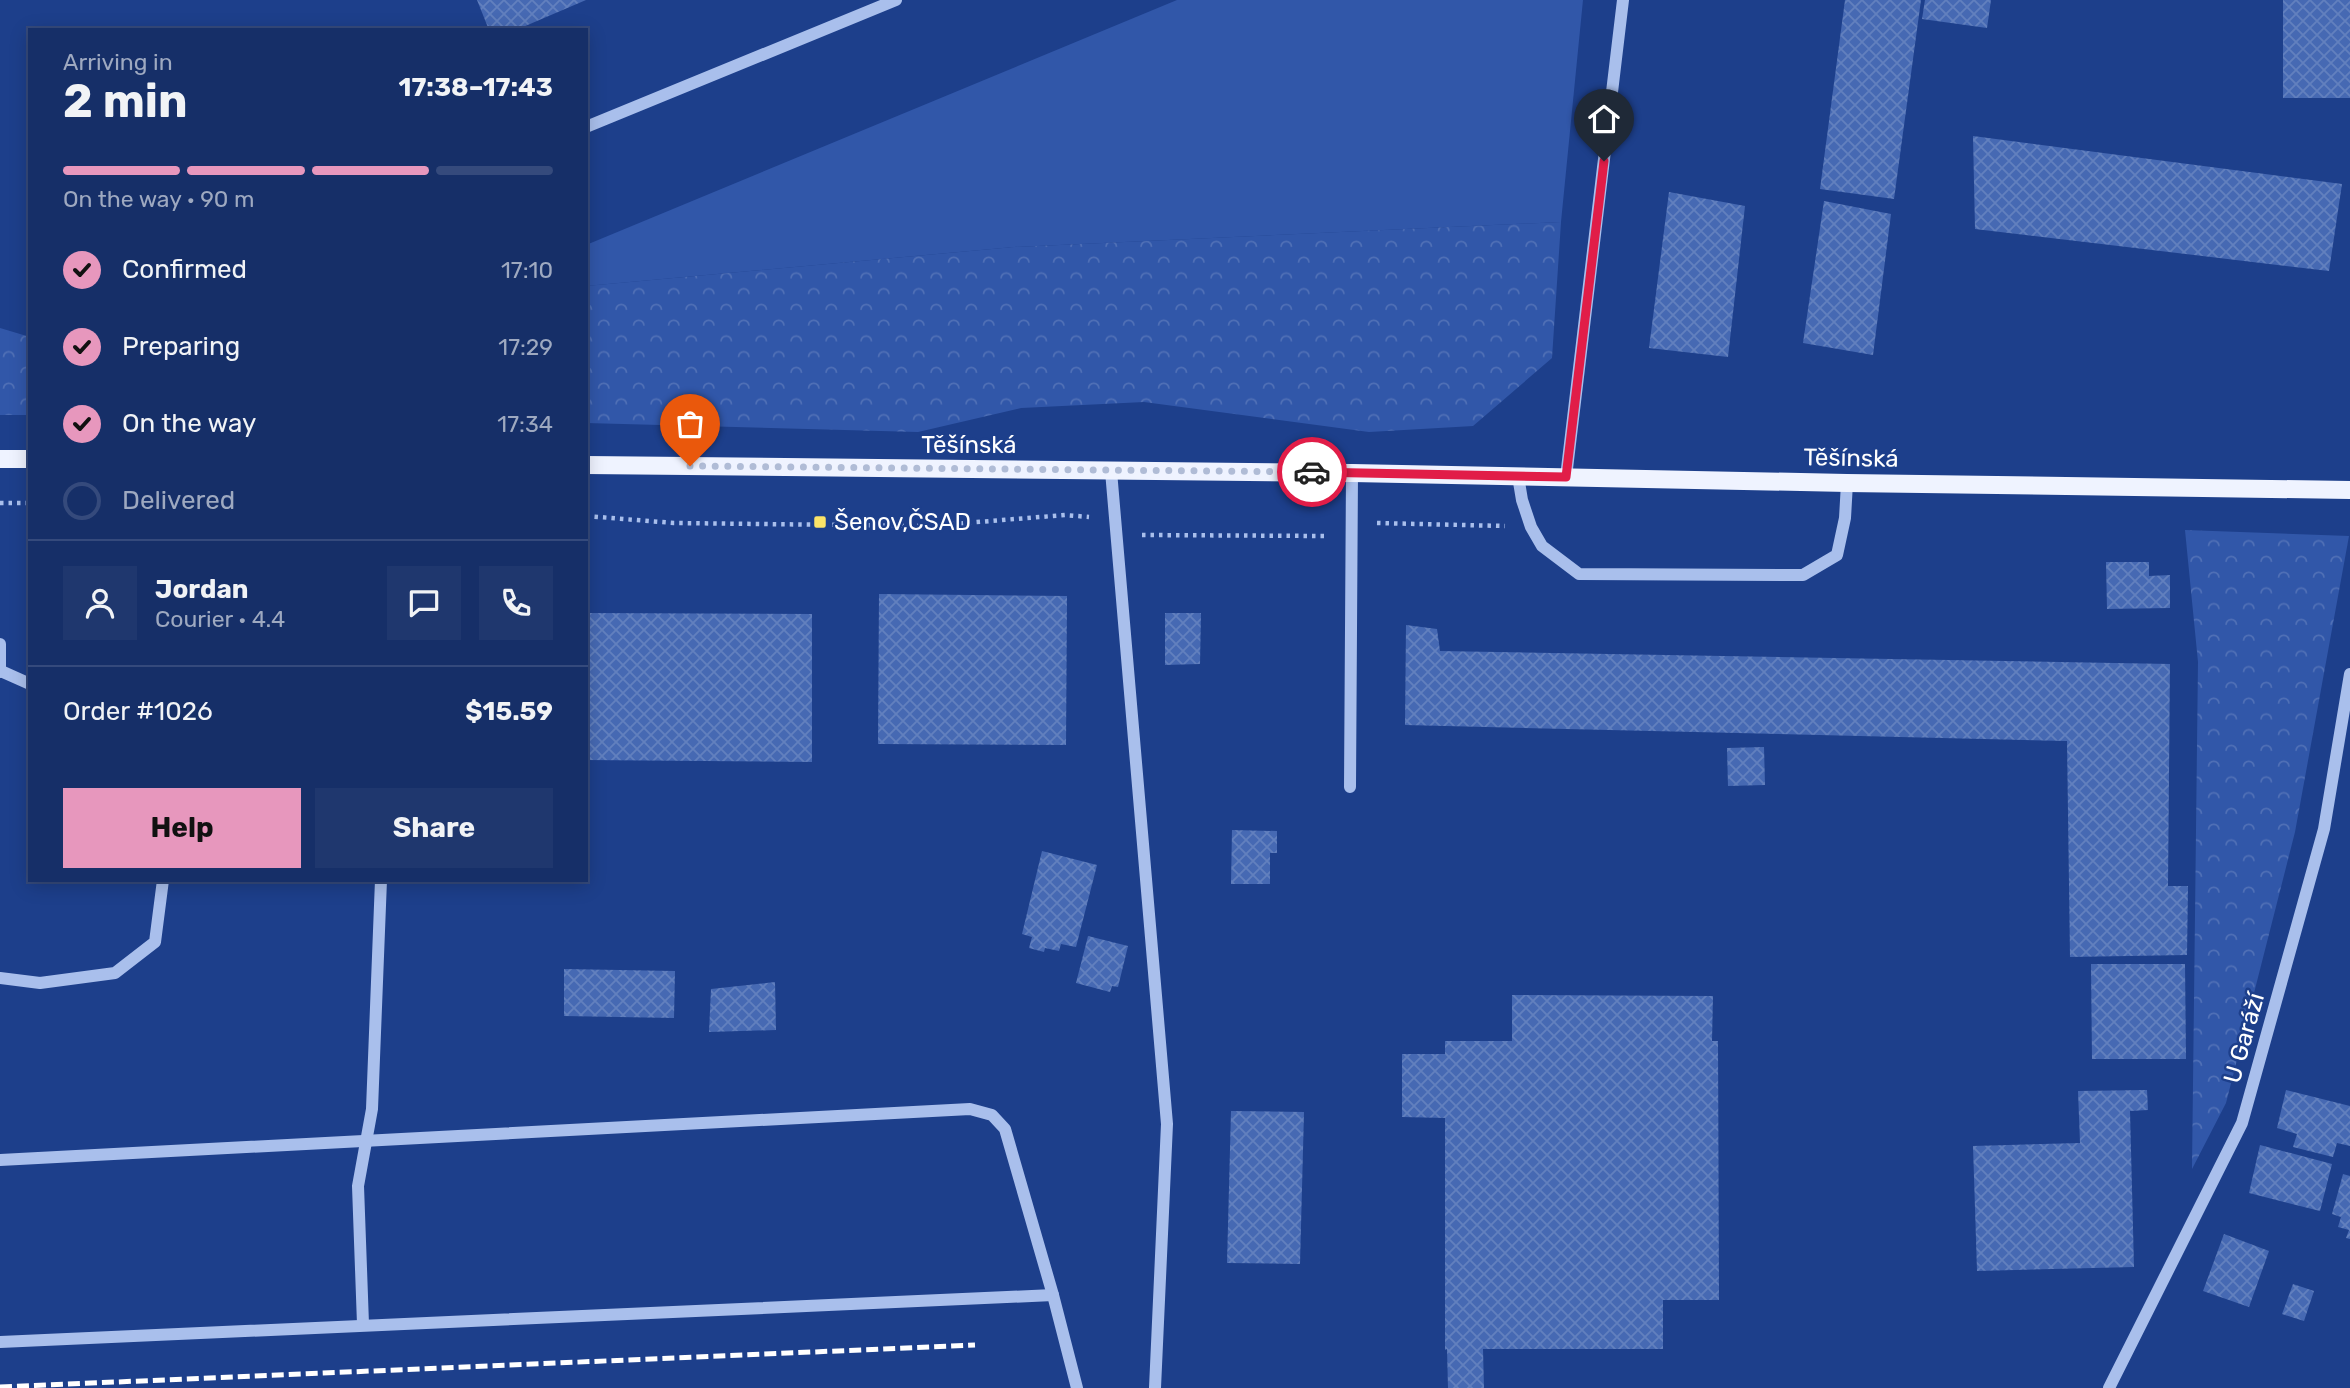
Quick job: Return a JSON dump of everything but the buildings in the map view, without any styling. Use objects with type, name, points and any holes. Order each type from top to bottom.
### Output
[{"type":"main road","points":[[0,459],[28,459]]},
{"type":"main road","name":"Těšínská","points":[[588,464],[1352,472],[2350,490]]},
{"type":"street","points":[[588,126],[896,0]]},
{"type":"street","points":[[1566,477],[1623,0]]},
{"type":"street","points":[[1111,471],[1167,1124],[1155,1388]]},
{"type":"street","points":[[1350,787],[1352,472]]},
{"type":"street","points":[[1518,476],[1531,527],[1542,546],[1578,574],[1803,575],[1837,555],[1845,519],[1847,483]]},
{"type":"street","points":[[0,645],[0,671],[28,683]]},
{"type":"street","name":"U Garáží","points":[[2109,1388],[2242,1122],[2324,828],[2350,674]]},
{"type":"street","points":[[0,978],[40,984],[115,973],[155,942],[163,882]]},
{"type":"street","points":[[363,1324],[358,1186],[372,1109],[380,882]]},
{"type":"street","points":[[0,1160],[970,1109],[992,1115],[1005,1129],[1054,1295],[1077,1388]]},
{"type":"street","points":[[0,1342],[1054,1295]]},
{"type":"path","points":[[0,503],[28,503]]},
{"type":"path","points":[[588,516],[674,523],[928,526],[1065,515],[1114,518]]},
{"type":"path","points":[[1116,535],[1531,527]]},
{"type":"green space","points":[[1177,0],[1583,0],[1561,222],[1014,247],[588,286],[588,244]]},
{"type":"green space","points":[[1561,222],[1552,358],[1473,426],[1369,432],[1144,402],[1021,408],[918,432],[588,423],[588,286],[1014,247]]},
{"type":"green space","points":[[0,328],[28,336],[28,415],[0,415]]},
{"type":"green space","points":[[2185,530],[2349,536],[2295,832],[2226,1103],[2192,1169],[2198,662]]},
{"type":"railway","points":[[0,1387],[975,1345]]},
{"type":"way so far","points":[[690,466],[1312,472]]},
{"type":"place","name":"Šenov,ČSAD","points":[[820,522]]},
{"type":"route","points":[[1312,472],[1566,477],[1604,161]]}]
